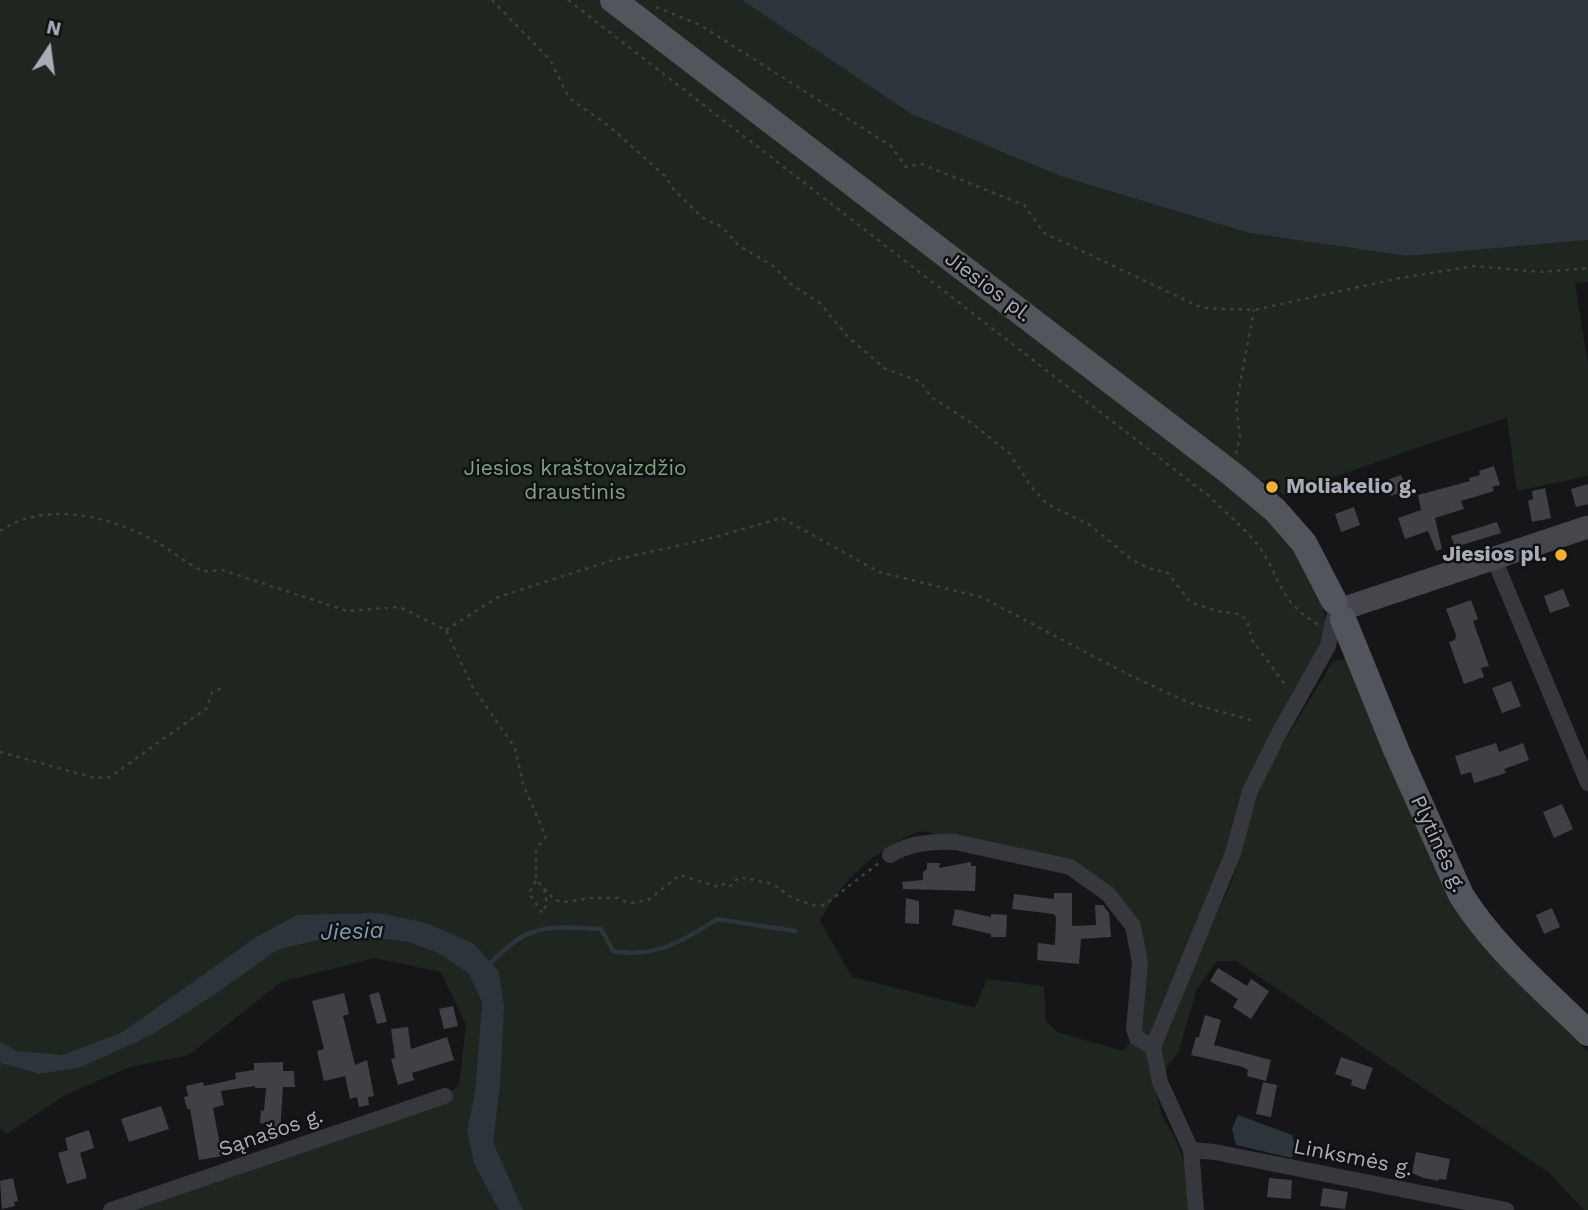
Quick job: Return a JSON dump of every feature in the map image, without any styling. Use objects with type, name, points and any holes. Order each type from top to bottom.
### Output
[{"type":"main road","name":"Jiesios pl.","points":[[613,0],[1276,510],[1304,543],[1339,615]]},
{"type":"main road","points":[[1339,615],[1588,527]]},
{"type":"main road","name":"Plytinės g.","points":[[1339,615],[1396,752],[1461,895],[1492,938],[1588,1033]]},
{"type":"street","points":[[1494,559],[1588,783]]},
{"type":"street","points":[[1196,1210],[1191,1150],[1160,1082],[1153,1047],[1233,853],[1250,791],[1328,646],[1339,615]]},
{"type":"street","points":[[890,855],[907,847],[937,841],[955,842],[1070,867],[1108,894],[1133,926],[1140,963],[1134,1030],[1137,1038],[1153,1047]]},
{"type":"street","name":"Sąnašos g.","points":[[111,1210],[445,1096]]},
{"type":"street","name":"Linksmės g.","points":[[1191,1150],[1215,1152],[1507,1210]]},
{"type":"path","points":[[492,0],[550,60],[569,98],[609,126],[666,177],[674,190],[703,218],[722,228],[738,246],[773,266],[790,284],[820,303],[846,335],[884,368],[921,382],[931,397],[973,424],[1010,454],[1031,486],[1047,504],[1090,525],[1132,560],[1168,573],[1190,602],[1217,611],[1239,614],[1247,620],[1252,640],[1286,686]]},
{"type":"path","points":[[568,0],[1210,497],[1260,548],[1283,594],[1303,615],[1339,615]]},
{"type":"path","points":[[651,5],[700,25],[891,146],[906,167],[921,164],[1024,205],[1044,233],[1202,308],[1254,310],[1400,278],[1475,266],[1540,272],[1588,268]]},
{"type":"path","points":[[1232,474],[1240,437],[1237,405],[1254,310]]},
{"type":"path","points":[[0,531],[10,524],[52,514],[97,517],[153,539],[204,572],[222,570],[346,611],[400,607],[446,630],[472,686],[516,748],[523,784],[546,837],[537,849],[537,880],[529,893],[542,913],[547,904],[544,889]]},
{"type":"path","points":[[446,630],[498,597],[610,561],[708,539],[782,518],[879,572],[981,597],[1178,698],[1254,721]]},
{"type":"path","points":[[0,751],[95,778],[110,777],[207,708],[212,692],[226,687]]},
{"type":"path","points":[[537,880],[555,900],[564,902],[618,898],[629,903],[648,900],[680,875],[718,887],[724,884],[729,887],[739,877],[773,884],[792,898],[813,905],[824,905],[854,879],[890,855]]},
{"type":"green space","name":"Jiesios kraštovaizdžio draustinis","points":[[0,0],[742,0],[911,114],[1060,176],[1249,233],[1407,256],[1588,240],[1588,282],[1575,283],[1588,364],[1588,476],[1517,491],[1507,418],[1283,495],[1268,480],[1259,481],[1273,519],[1303,562],[1321,601],[1327,624],[1328,646],[1278,735],[1161,1038],[1231,883],[1258,792],[1275,757],[1333,661],[1349,658],[1450,903],[1485,947],[1588,1052],[1588,1210],[1584,1210],[1549,1173],[1236,961],[1217,961],[1197,989],[1178,1053],[1154,1084],[1162,1116],[1176,1140],[1186,1168],[1189,1210],[508,1210],[487,1170],[491,990],[480,973],[396,930],[287,937],[79,1061],[0,1052]],"holes":[[[921,831],[1070,861],[1138,924],[1140,1030],[1123,1051],[1057,1032],[1046,1021],[1044,986],[987,979],[975,1008],[852,977],[820,921],[839,892],[862,867],[890,846]]]},
{"type":"green space","points":[[369,937],[408,942],[438,953],[468,973],[482,1002],[475,1091],[467,1131],[474,1164],[499,1210],[137,1210],[434,1107],[459,1085],[466,1025],[441,972],[374,958],[281,982],[189,1055],[130,1067],[65,1095],[7,1134],[0,1128],[0,1063],[39,1074],[79,1068],[152,1035],[277,950],[322,939]]},
{"type":"water","points":[[742,0],[1588,0],[1588,240],[1407,256],[1249,233],[1060,176],[911,114]]},
{"type":"water","name":"Jiesia","points":[[379,913],[427,923],[474,944],[499,972],[504,1005],[500,1086],[493,1142],[523,1210],[499,1210],[474,1164],[467,1131],[475,1091],[482,1002],[468,973],[438,953],[408,942],[369,937],[322,939],[277,950],[152,1035],[79,1068],[39,1074],[0,1063],[0,1042],[17,1051],[62,1055],[121,1033],[255,938],[297,915]]},
{"type":"water","points":[[1238,1115],[1292,1135],[1295,1146],[1292,1158],[1236,1145],[1232,1129]]},
{"type":"building","points":[[1494,466],[1500,485],[1492,487],[1494,491],[1461,501],[1464,509],[1435,518],[1442,549],[1436,551],[1428,531],[1405,539],[1398,518],[1421,510],[1418,495],[1470,481],[1469,478],[1480,475],[1479,471]]},
{"type":"building","points":[[1401,475],[1407,490],[1391,496],[1385,481]]},
{"type":"building","points":[[1588,484],[1588,504],[1576,507],[1571,489]]},
{"type":"building","points":[[1545,488],[1551,518],[1532,522],[1528,501],[1533,499],[1532,491]]},
{"type":"building","points":[[1354,507],[1360,525],[1341,532],[1335,514]]},
{"type":"building","points":[[1497,522],[1501,533],[1455,547],[1451,536]]},
{"type":"building","points":[[1563,589],[1570,606],[1550,613],[1544,596]]},
{"type":"building","points":[[1471,600],[1478,619],[1473,621],[1489,666],[1481,668],[1484,677],[1464,684],[1449,642],[1455,640],[1456,635],[1446,609]]},
{"type":"building","points":[[1511,681],[1521,706],[1502,713],[1492,688]]},
{"type":"building","points":[[1496,743],[1499,752],[1523,743],[1529,760],[1504,769],[1506,773],[1474,783],[1471,772],[1461,775],[1455,756]]},
{"type":"building","points":[[1562,804],[1573,829],[1554,838],[1543,812]]},
{"type":"building","points":[[971,862],[971,866],[976,866],[975,891],[903,889],[902,882],[923,880],[927,863],[940,863],[939,868]]},
{"type":"building","points":[[1054,893],[1072,893],[1072,926],[1096,925],[1095,905],[1103,905],[1109,913],[1111,937],[1081,939],[1079,964],[1037,960],[1038,943],[1055,945],[1056,917],[1054,914],[1012,909],[1014,894],[1054,899]]},
{"type":"building","points":[[906,898],[919,901],[919,924],[905,923]]},
{"type":"building","points":[[1552,908],[1560,927],[1544,934],[1536,915]]},
{"type":"building","points":[[955,909],[991,917],[991,914],[1007,915],[1006,937],[991,937],[991,934],[952,925]]},
{"type":"building","points":[[1218,968],[1247,986],[1251,979],[1269,991],[1251,1019],[1233,1007],[1238,999],[1210,981]]},
{"type":"building","points":[[379,992],[387,1022],[377,1024],[369,995]]},
{"type":"building","points":[[344,993],[349,1014],[343,1016],[355,1065],[367,1060],[374,1096],[368,1097],[369,1105],[359,1107],[357,1097],[350,1099],[345,1076],[324,1081],[317,1051],[324,1049],[312,1001]]},
{"type":"building","points":[[453,1006],[458,1026],[444,1029],[439,1009]]},
{"type":"building","points":[[1205,1015],[1221,1020],[1214,1045],[1271,1060],[1266,1081],[1247,1076],[1248,1070],[1243,1067],[1191,1055]]},
{"type":"building","points":[[408,1027],[411,1049],[447,1037],[454,1060],[412,1073],[414,1080],[398,1085],[391,1059],[395,1058],[391,1029]]},
{"type":"building","points":[[1341,1057],[1373,1068],[1365,1090],[1351,1085],[1352,1080],[1335,1074]]},
{"type":"building","points":[[283,1062],[283,1071],[294,1071],[295,1087],[283,1087],[280,1133],[266,1132],[266,1124],[260,1123],[266,1088],[255,1086],[221,1091],[224,1105],[213,1108],[222,1156],[199,1160],[190,1109],[187,1109],[184,1097],[188,1096],[186,1086],[203,1082],[204,1086],[236,1079],[235,1073],[254,1070],[254,1063]]},
{"type":"building","points":[[1263,1082],[1277,1085],[1271,1117],[1256,1114]]},
{"type":"building","points":[[161,1106],[169,1129],[129,1142],[121,1119]]},
{"type":"building","points":[[89,1130],[94,1148],[80,1153],[87,1178],[67,1184],[58,1153],[68,1150],[65,1138]]},
{"type":"building","points":[[1416,1152],[1450,1159],[1446,1180],[1424,1178],[1412,1173]]},
{"type":"building","points":[[13,1178],[18,1201],[14,1202],[15,1206],[2,1209],[0,1181]]},
{"type":"building","points":[[1269,1178],[1292,1180],[1291,1199],[1267,1197]]},
{"type":"building","points":[[1323,1188],[1348,1192],[1345,1209],[1320,1206]]},
{"type":"waterway","points":[[488,966],[520,938],[549,928],[601,929],[613,951],[628,953],[668,946],[717,919],[795,931]]},
{"type":"place","name":"Moliakelio g.","points":[[1272,487]]},
{"type":"place","name":"Jiesios pl.","points":[[1561,555]]}]
